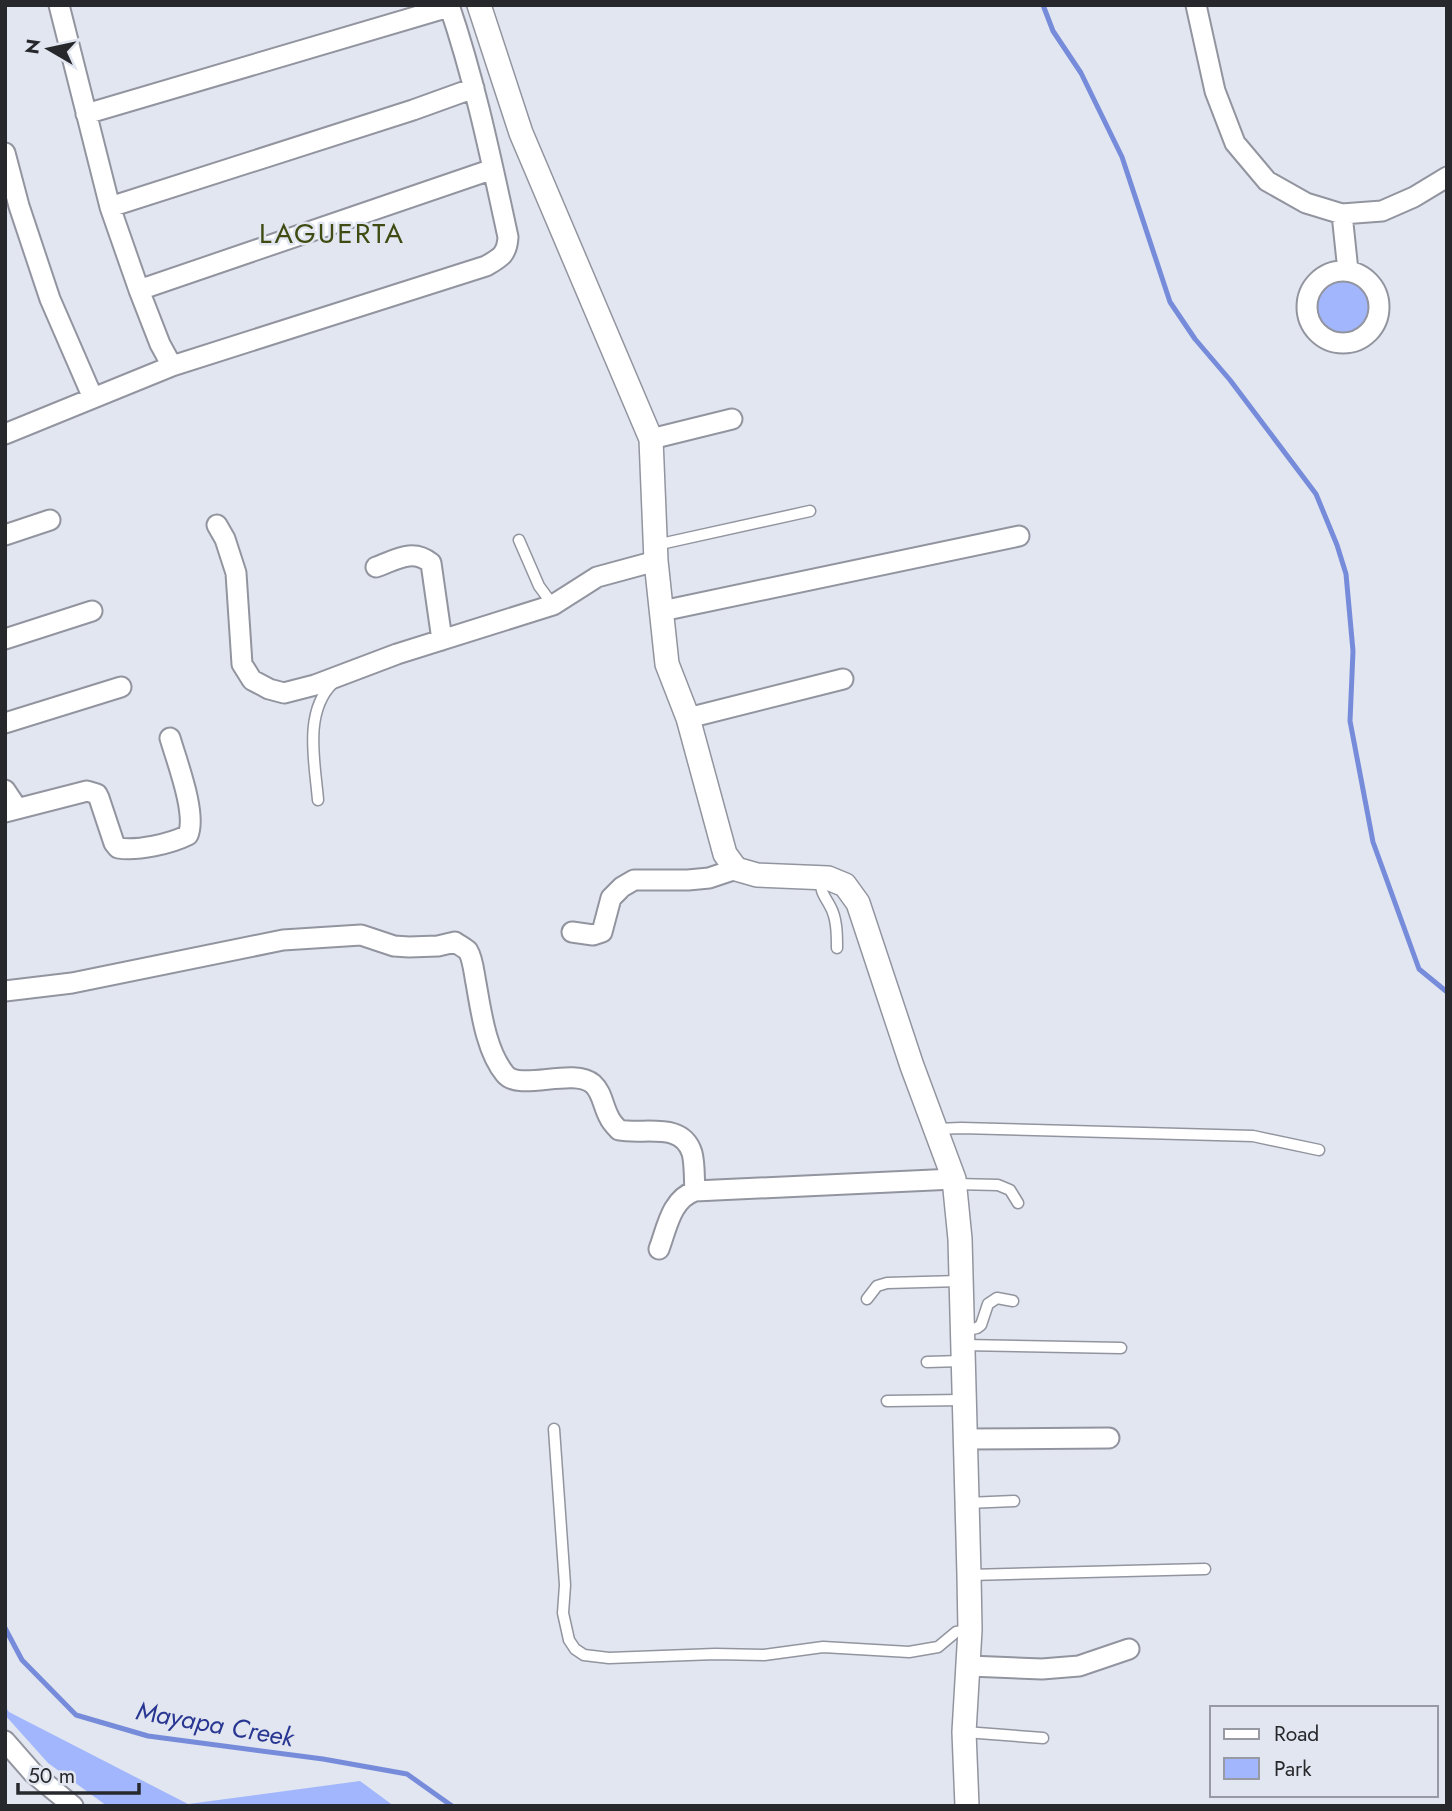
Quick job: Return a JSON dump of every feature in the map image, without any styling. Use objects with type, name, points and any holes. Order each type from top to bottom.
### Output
[{"type":"street","points":[[59,5],[110,207],[160,344],[172,366]]},
{"type":"street","points":[[479,5],[521,133],[651,439],[656,553],[667,664],[688,718],[725,855],[736,869]]},
{"type":"street","points":[[1196,5],[1215,91],[1235,143],[1267,181],[1306,203],[1342,215],[1382,211],[1414,197],[1447,177]]},
{"type":"street","points":[[6,431],[172,366],[486,266],[501,257],[508,248],[508,237],[474,88],[449,6],[86,114]]},
{"type":"street","points":[[110,207],[474,88]]},
{"type":"street","points":[[5,153],[19,206],[50,299],[93,398]]},
{"type":"street","points":[[139,290],[493,169]]},
{"type":"street","points":[[1342,215],[1348,271]]},
{"type":"street","points":[[651,439],[732,419]]},
{"type":"street","points":[[5,535],[50,520]]},
{"type":"street","points":[[217,525],[225,539],[236,573],[242,664],[252,680],[269,689],[284,692],[315,685],[442,640],[553,605],[597,577],[656,553]]},
{"type":"street","points":[[662,611],[1019,536]]},
{"type":"street","points":[[376,567],[415,554],[423,556],[431,563],[442,640]]},
{"type":"street","points":[[5,639],[92,611]]},
{"type":"street","points":[[688,718],[843,680]]},
{"type":"street","points":[[5,723],[121,687]]},
{"type":"street","points":[[5,790],[11,810],[87,791],[97,794],[118,848],[150,846],[179,840],[188,835],[192,827],[189,806],[170,738]]},
{"type":"street","points":[[572,932],[593,935],[602,932],[611,898],[634,880],[709,878],[736,869],[757,875],[828,878],[845,885],[858,903],[912,1066],[955,1182],[960,1239],[969,1575],[969,1666],[964,1732],[967,1806]]},
{"type":"street","points":[[5,991],[72,984],[283,940],[361,935],[394,946],[438,946],[455,942],[468,951],[483,1022],[493,1052],[508,1078],[516,1082],[581,1078],[592,1083],[600,1093],[610,1119],[619,1130],[632,1133],[675,1133],[687,1141],[692,1155],[695,1191]]},
{"type":"street","points":[[659,1249],[680,1199],[695,1191],[955,1182]]},
{"type":"street","points":[[965,1439],[1109,1438]]},
{"type":"street","points":[[969,1666],[1042,1670],[1079,1666],[1129,1649]]},
{"type":"street","points":[[5,1741],[33,1773],[73,1806]]},
{"type":"lane","points":[[656,553],[810,511]]},
{"type":"lane","points":[[519,540],[540,586],[553,605]]},
{"type":"lane","points":[[318,800],[313,744],[315,719],[329,687],[341,675]]},
{"type":"lane","points":[[820,877],[821,891],[831,908],[836,927],[837,948]]},
{"type":"lane","points":[[936,1129],[1253,1136],[1319,1150]]},
{"type":"lane","points":[[955,1182],[998,1185],[1010,1190],[1017,1203]]},
{"type":"lane","points":[[867,1298],[877,1286],[887,1283],[961,1281]]},
{"type":"lane","points":[[962,1346],[981,1325],[988,1304],[997,1298],[1013,1301]]},
{"type":"lane","points":[[926,1362],[962,1346],[1121,1348]]},
{"type":"lane","points":[[887,1401],[964,1400]]},
{"type":"lane","points":[[554,1429],[565,1585],[563,1613],[569,1640],[575,1650],[584,1655],[609,1658],[764,1655],[823,1647],[909,1652],[938,1647],[956,1632],[970,1630]]},
{"type":"lane","points":[[967,1503],[1014,1501]]},
{"type":"lane","points":[[969,1575],[1205,1569]]},
{"type":"lane","points":[[964,1732],[1043,1738]]},
{"type":"green space","points":[[1342,278],[1353,280],[1366,291],[1371,307],[1369,318],[1358,331],[1342,336],[1331,334],[1318,323],[1313,307],[1315,296],[1326,283]]},
{"type":"green space","points":[[5,1706],[9,1712],[188,1804],[360,1781],[394,1806],[107,1806],[48,1763],[5,1715]]},
{"type":"waterway","points":[[1043,5],[1053,31],[1081,73],[1122,157],[1170,302],[1195,339],[1230,380],[1316,494],[1337,545],[1346,574],[1353,651],[1350,721],[1373,842],[1419,969],[1447,992]]},
{"type":"waterway","name":"Mayapa Creek","points":[[5,1628],[22,1660],[76,1715],[148,1736],[323,1759],[407,1774],[452,1806]]},
{"type":"district","name":"LAGUERTA","points":[[332,233]]}]
